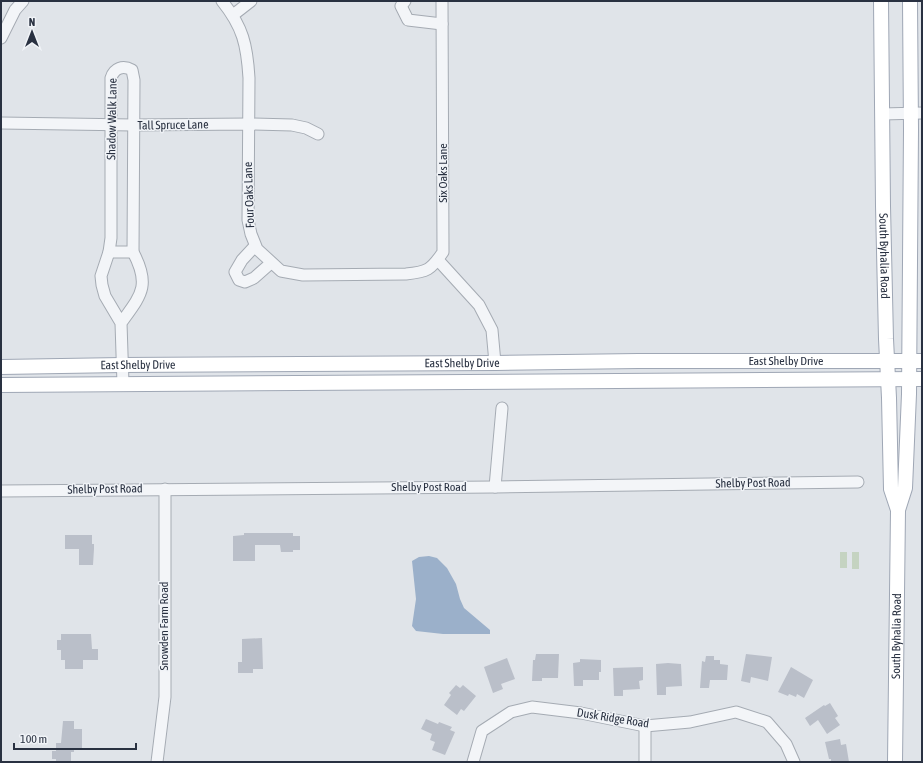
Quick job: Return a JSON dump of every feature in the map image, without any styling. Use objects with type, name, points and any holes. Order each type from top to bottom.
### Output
[{"type":"main road","name":"South Byhalia Road","points":[[881,1],[883,206],[889,380],[890,489],[898,510]]},
{"type":"main road","name":"South Byhalia Road","points":[[895,762],[898,510],[905,488],[916,361],[916,113],[910,1]]},
{"type":"main road","name":"East Shelby Drive","points":[[1,367],[495,363],[638,360],[916,361]]},
{"type":"main road","name":"East Shelby Drive","points":[[1,385],[915,379]]},
{"type":"street","points":[[1,38],[16,10],[23,1]]},
{"type":"street","name":"Four Oaks Lane","points":[[222,1],[233,15],[245,43],[248,61],[248,220],[255,246],[281,271],[303,275],[422,272],[436,264],[438,260]]},
{"type":"street","points":[[233,15],[251,1]]},
{"type":"street","points":[[405,1],[401,6],[408,20],[442,24]]},
{"type":"street","name":"Six Oaks Lane","points":[[438,260],[443,252],[442,1]]},
{"type":"street","name":"Shadow Walk Lane","points":[[121,323],[138,300],[142,290],[143,281],[142,273],[133,252],[134,80],[132,70],[128,68],[115,69],[111,78],[111,238],[109,252],[102,270],[102,285],[105,296],[121,323],[123,384]]},
{"type":"street","points":[[882,114],[916,113]]},
{"type":"street","name":"Tall Spruce Lane","points":[[1,123],[110,125],[292,125],[306,128],[318,134]]},
{"type":"street","points":[[255,246],[242,260],[235,272],[239,280],[245,282],[254,278],[271,263]]},
{"type":"street","points":[[109,252],[133,252]]},
{"type":"street","points":[[438,260],[479,305],[492,330],[495,363]]},
{"type":"street","points":[[495,487],[502,408]]},
{"type":"street","name":"Shelby Post Road","points":[[1,491],[858,482]]},
{"type":"street","name":"Snowden Farm Road","points":[[157,762],[165,697],[165,489]]},
{"type":"street","name":"Dusk Ridge Road","points":[[473,762],[482,731],[511,712],[532,707],[581,713],[645,726],[690,722],[736,712],[767,722],[786,744],[794,762]]},
{"type":"street","points":[[645,726],[645,762]]},
{"type":"green space","points":[[840,552],[847,552],[847,568],[840,568]]},
{"type":"green space","points":[[852,552],[859,552],[859,569],[852,569]]},
{"type":"water","points":[[429,556],[437,558],[447,568],[456,584],[464,608],[490,630],[490,634],[443,634],[416,631],[412,626],[416,599],[412,561],[419,557]]},
{"type":"building","points":[[244,533],[293,533],[293,536],[300,536],[300,550],[293,550],[293,552],[281,552],[280,545],[255,545],[255,561],[233,561],[233,536],[244,535]]},
{"type":"building","points":[[65,535],[92,535],[92,544],[94,544],[93,565],[79,565],[79,549],[65,549]]},
{"type":"building","points":[[61,634],[91,634],[92,649],[98,649],[98,660],[83,660],[83,669],[65,669],[65,660],[61,660],[61,650],[57,650],[57,640],[61,640]]},
{"type":"building","points":[[262,638],[263,669],[253,669],[253,673],[238,673],[238,662],[242,662],[242,639]]},
{"type":"building","points":[[536,654],[559,654],[558,678],[542,678],[542,681],[532,681],[533,660],[535,660]]},
{"type":"building","points":[[746,654],[772,657],[768,681],[751,677],[750,683],[741,681]]},
{"type":"building","points":[[706,656],[714,656],[714,660],[720,660],[720,664],[728,665],[727,680],[710,680],[709,688],[700,688],[702,661],[705,662]]},
{"type":"building","points":[[507,658],[515,679],[501,684],[503,689],[493,693],[484,667]]},
{"type":"building","points":[[580,659],[601,660],[599,680],[583,680],[583,686],[574,686],[573,663],[580,662]]},
{"type":"building","points":[[656,664],[681,664],[682,686],[666,687],[666,695],[657,695]]},
{"type":"building","points":[[643,667],[643,680],[639,681],[640,689],[623,690],[623,696],[614,696],[613,668]]},
{"type":"building","points":[[791,667],[813,680],[804,698],[797,694],[796,697],[778,692]]},
{"type":"building","points":[[456,685],[460,688],[463,685],[476,696],[464,711],[461,709],[457,715],[444,705],[451,695],[449,693]]},
{"type":"building","points":[[830,703],[838,716],[835,718],[840,725],[827,734],[818,720],[810,726],[805,718],[824,705],[825,706]]},
{"type":"building","points":[[426,719],[438,724],[439,722],[452,727],[450,730],[455,732],[445,755],[432,750],[435,742],[430,740],[432,734],[421,729]]},
{"type":"building","points":[[63,721],[74,721],[74,729],[82,729],[82,749],[74,749],[74,752],[71,752],[71,762],[56,762],[56,759],[52,759],[52,751],[56,751],[56,743],[61,743]]},
{"type":"building","points":[[840,739],[841,745],[846,744],[849,762],[831,762],[825,742]]}]
